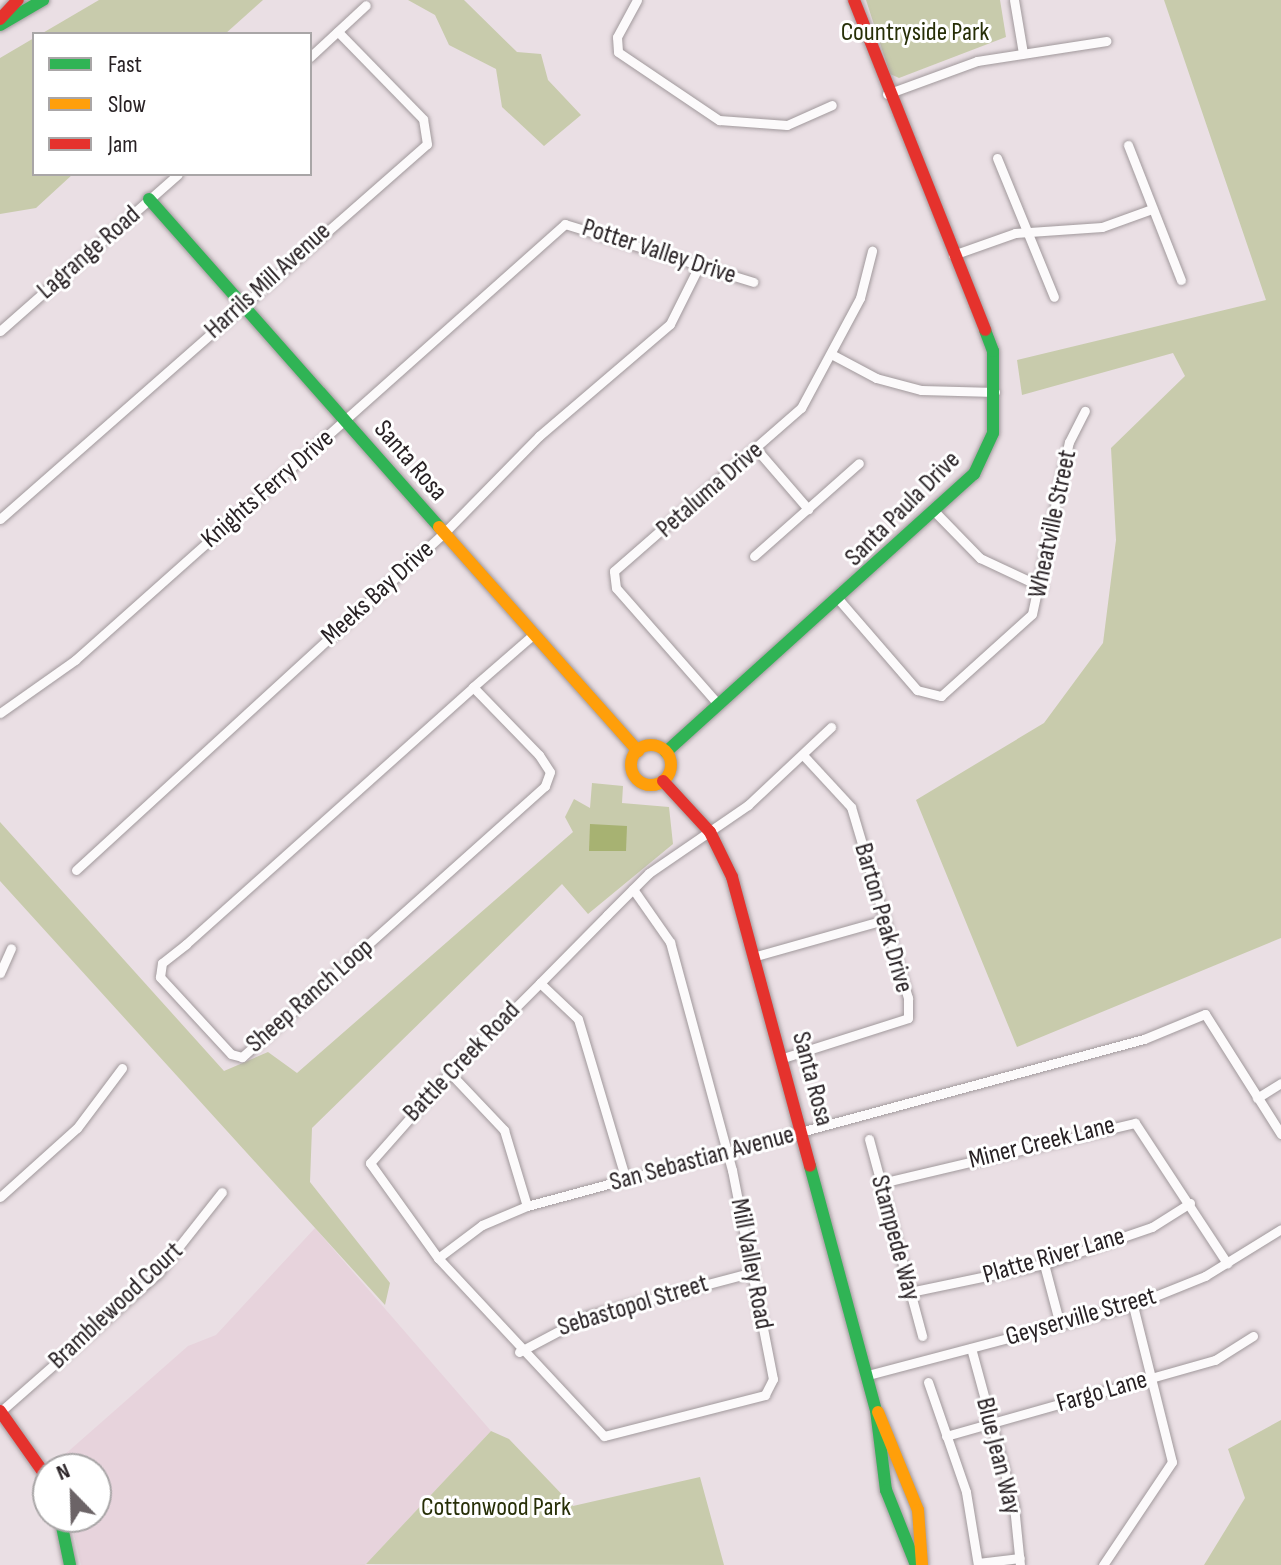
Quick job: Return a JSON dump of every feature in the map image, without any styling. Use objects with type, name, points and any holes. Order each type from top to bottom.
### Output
[{"type":"street","points":[[0,22],[18,0]]},
{"type":"street","points":[[0,22],[43,0]]},
{"type":"street","points":[[637,0],[617,37],[618,52],[732,123],[787,125],[832,105]]},
{"type":"street","name":"Santa Paula Drive","points":[[666,752],[937,514],[985,456],[995,392],[993,351],[887,94],[854,0]]},
{"type":"street","points":[[1014,0],[1023,53]]},
{"type":"street","points":[[312,55],[366,5]]},
{"type":"street","name":"Harrils Mill Avenue","points":[[0,519],[427,144],[423,119],[338,32]]},
{"type":"street","points":[[887,94],[977,61],[1106,41]]},
{"type":"street","points":[[1128,145],[1181,280]]},
{"type":"street","points":[[997,158],[1054,297]]},
{"type":"street","name":"Lagrange Road","points":[[0,331],[176,176]]},
{"type":"street","name":"Santa Rosa","points":[[149,199],[638,751]]},
{"type":"street","points":[[953,255],[1029,233],[1102,227],[1152,209]]},
{"type":"street","name":"Potter Valley Drive","points":[[565,224],[697,270],[753,282]]},
{"type":"street","name":"Knights Ferry Drive","points":[[0,713],[75,660],[565,224]]},
{"type":"street","name":"Petaluma Drive","points":[[718,704],[616,588],[614,571],[758,451],[801,408],[833,355],[860,298],[872,251]]},
{"type":"street","name":"Meeks Bay Drive","points":[[76,870],[444,533],[539,436],[670,324],[697,270]]},
{"type":"street","points":[[833,355],[876,378],[921,390],[995,392]]},
{"type":"street","name":"Wheatville Street","points":[[840,601],[929,697],[941,696],[1015,632],[1042,587],[1069,442],[1085,411]]},
{"type":"street","points":[[758,451],[808,509]]},
{"type":"street","points":[[754,556],[859,463]]},
{"type":"street","points":[[937,514],[980,558],[1042,587]]},
{"type":"street","name":"Sheep Ranch Loop","points":[[473,687],[539,755],[550,772],[545,786],[242,1057],[231,1054],[160,977],[162,963],[473,687],[534,634]]},
{"type":"street","name":"Battle Creek Road","points":[[604,1436],[519,1352],[438,1258],[370,1163],[450,1073],[633,889],[710,832],[803,755],[831,727]]},
{"type":"street","points":[[655,746],[666,752],[671,764],[663,781],[635,778],[638,751],[655,746]]},
{"type":"street","name":"Barton Peak Drive","points":[[783,1058],[908,1018],[851,807],[803,755]]},
{"type":"street","name":"Santa Rosa","points":[[663,781],[710,832],[756,956],[868,1375],[876,1410],[886,1490],[916,1565]]},
{"type":"street","name":"Mill Valley Road","points":[[604,1436],[765,1395],[773,1379],[728,1151],[670,942],[633,889]]},
{"type":"street","points":[[756,956],[884,920]]},
{"type":"street","points":[[0,973],[11,948]]},
{"type":"street","points":[[540,983],[584,1032],[626,1180]]},
{"type":"street","name":"San Sebastian Avenue","points":[[438,1258],[482,1225],[527,1206],[1144,1039],[1205,1014],[1257,1098]]},
{"type":"street","points":[[0,1197],[77,1128],[122,1068]]},
{"type":"street","points":[[450,1073],[504,1130],[527,1206]]},
{"type":"street","points":[[1281,1083],[1257,1098],[1281,1134]]},
{"type":"street","name":"Miner Creek Lane","points":[[881,1183],[1124,1122],[1145,1132],[1227,1263]]},
{"type":"street","name":"Stampede Way","points":[[869,1139],[922,1336]]},
{"type":"street","name":"Bramblewood Court","points":[[0,1411],[158,1273],[222,1192]]},
{"type":"street","name":"Platte River Lane","points":[[910,1292],[1044,1264],[1152,1227],[1190,1203]]},
{"type":"street","name":"Geyserville Street","points":[[868,1375],[1133,1305],[1227,1263],[1281,1229]]},
{"type":"street","points":[[1044,1264],[1060,1325]]},
{"type":"street","name":"Sebastopol Street","points":[[519,1352],[587,1316],[753,1272]]},
{"type":"street","points":[[1103,1565],[1172,1462],[1133,1305]]},
{"type":"street","name":"Fargo Lane","points":[[946,1436],[1215,1360],[1253,1336]]},
{"type":"street","name":"Blue Jean Way","points":[[971,1348],[1020,1561]]},
{"type":"street","points":[[928,1382],[966,1492],[978,1564],[1020,1561]]},
{"type":"street","name":"Santa Rosa","points":[[876,1410],[918,1510],[922,1565]]},
{"type":"street","points":[[0,1411],[32,1456]]},
{"type":"street","points":[[63,1533],[70,1565]]},
{"type":"shaded area","points":[[590,824],[627,826],[626,851],[589,851]]},
{"type":"shaded area","points":[[315,1228],[491,1431],[365,1565],[81,1565],[74,1533],[112,1533],[112,1453],[66,1453],[188,1346],[216,1335]]},
{"type":"green space","points":[[99,0],[263,0],[227,32],[44,32]]},
{"type":"green space","points":[[408,0],[464,0],[517,52],[541,54],[548,80],[581,115],[544,146],[502,107],[496,69],[449,45],[435,15]]},
{"type":"green space","name":"Countryside Park","points":[[866,0],[1000,0],[1006,37],[899,78],[890,74]]},
{"type":"green space","points":[[1164,0],[1281,0],[1281,938],[1017,1047],[916,800],[1044,723],[1103,643],[1116,540],[1111,448],[1185,376],[1173,353],[1022,395],[1017,360],[1266,300]]},
{"type":"green space","points":[[32,39],[32,176],[71,176],[36,208],[0,214],[0,58]]},
{"type":"green space","points":[[592,783],[623,786],[622,803],[669,807],[673,844],[588,914],[562,884],[312,1128],[310,1182],[390,1283],[385,1305],[0,881],[0,822],[224,1071],[268,1052],[297,1073],[573,832],[565,817],[574,799],[590,808]]},
{"type":"green space","points":[[1281,1420],[1281,1565],[1204,1565],[1245,1498],[1228,1449]]},
{"type":"green space","name":"Cottonwood Park","points":[[491,1431],[509,1439],[573,1506],[700,1477],[724,1565],[366,1564]]},
{"type":"traffic: fast","points":[[0,25],[43,0]]},
{"type":"traffic: fast","points":[[149,199],[439,527]]},
{"type":"traffic: fast","points":[[666,752],[974,474],[993,433],[993,351],[985,330]]},
{"type":"traffic: fast","points":[[810,1166],[876,1410],[886,1490],[916,1565]]},
{"type":"traffic: fast","points":[[63,1533],[70,1565]]},
{"type":"traffic: slow","points":[[439,527],[638,751]]},
{"type":"traffic: slow","points":[[651,745],[665,751],[671,765],[665,779],[651,785],[637,779],[631,765],[637,751],[651,745]]},
{"type":"traffic: slow","points":[[878,1412],[918,1510],[922,1565]]},
{"type":"traffic: jam","points":[[0,19],[18,0]]},
{"type":"traffic: jam","points":[[854,0],[985,330]]},
{"type":"traffic: jam","points":[[663,781],[710,832],[732,877],[810,1166]]},
{"type":"traffic: jam","points":[[0,1411],[32,1456]]}]
